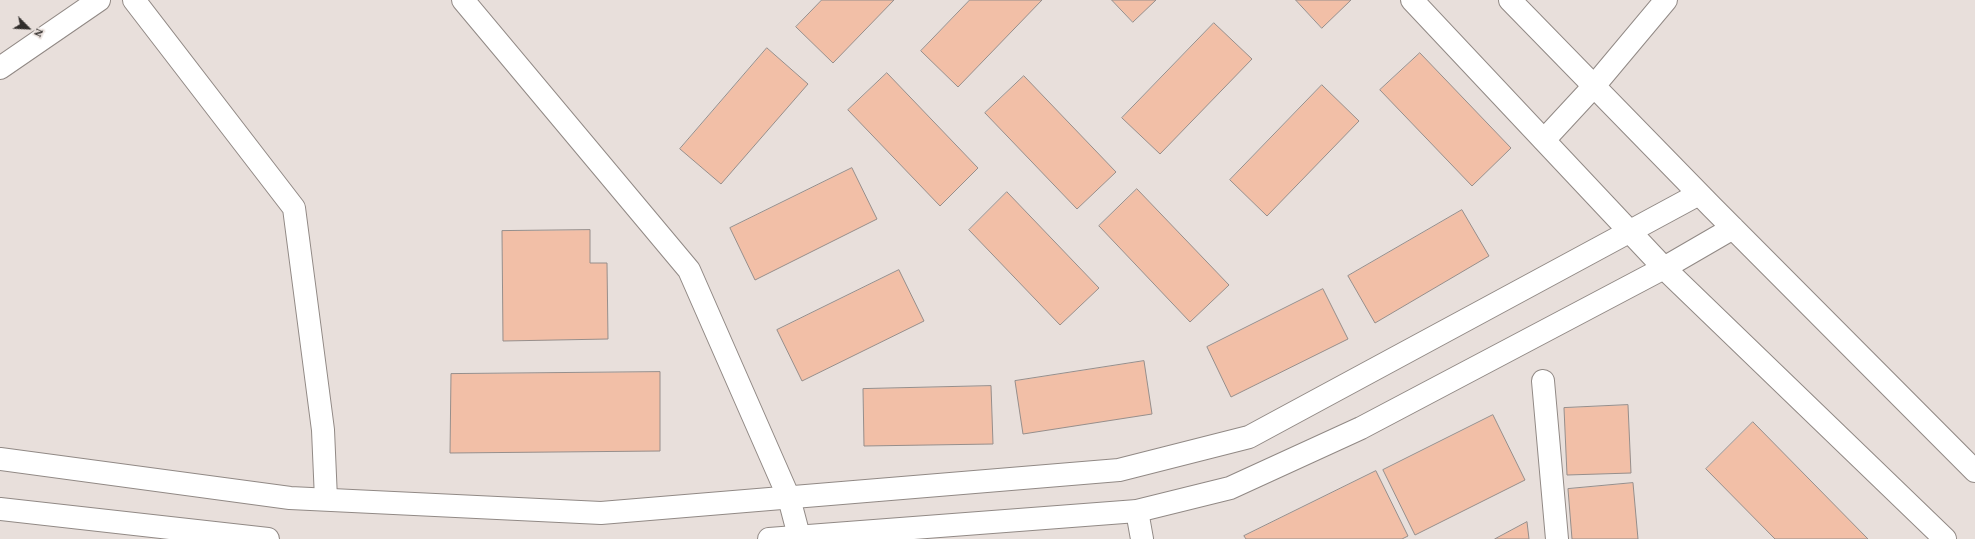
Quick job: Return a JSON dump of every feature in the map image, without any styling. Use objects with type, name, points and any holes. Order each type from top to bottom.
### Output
[{"type":"street","points":[[0,68],[99,0]]},
{"type":"street","points":[[134,0],[294,208],[323,430],[326,499]]},
{"type":"street","points":[[463,0],[689,270],[788,498],[799,536]]},
{"type":"street","points":[[1412,0],[1664,268],[1945,539]]},
{"type":"street","points":[[1510,0],[1699,194],[1975,471]]},
{"type":"street","points":[[1544,140],[1594,86],[1666,0]]},
{"type":"street","points":[[0,459],[290,498],[601,514],[1119,470],[1249,436],[1699,194]]},
{"type":"street","points":[[768,539],[1137,511],[1230,488],[1361,428],[1664,268],[1733,228]]},
{"type":"street","points":[[1543,380],[1557,539]]},
{"type":"street","points":[[0,509],[268,539]]},
{"type":"street","points":[[1137,511],[1142,539]]},
{"type":"building","points":[[822,0],[894,0],[833,63],[796,27]]},
{"type":"building","points":[[970,0],[1042,0],[958,87],[921,51]]},
{"type":"building","points":[[1112,0],[1156,0],[1133,22]]},
{"type":"building","points":[[1296,0],[1351,0],[1322,28]]},
{"type":"building","points":[[1214,23],[1252,59],[1160,154],[1122,118]]},
{"type":"building","points":[[767,48],[808,84],[721,184],[680,149]]},
{"type":"building","points":[[1420,53],[1511,148],[1472,186],[1380,90]]},
{"type":"building","points":[[887,73],[978,168],[940,206],[848,110]]},
{"type":"building","points":[[1024,76],[1116,172],[1077,209],[985,113]]},
{"type":"building","points":[[1322,85],[1359,121],[1267,216],[1230,180]]},
{"type":"building","points":[[852,168],[877,219],[755,280],[730,228]]},
{"type":"building","points":[[1137,189],[1229,285],[1190,322],[1099,226]]},
{"type":"building","points":[[1007,192],[1099,288],[1060,325],[969,230]]},
{"type":"building","points":[[1462,210],[1489,256],[1375,323],[1348,276]]},
{"type":"building","points":[[590,230],[590,263],[607,263],[608,339],[503,341],[502,231]]},
{"type":"building","points":[[899,270],[924,321],[802,381],[777,330]]},
{"type":"building","points":[[1323,289],[1348,339],[1231,397],[1207,347]]},
{"type":"building","points":[[1144,361],[1152,414],[1023,434],[1015,381]]},
{"type":"building","points":[[660,372],[660,451],[450,453],[451,374]]},
{"type":"building","points":[[991,386],[993,444],[864,446],[863,389]]},
{"type":"building","points":[[1628,405],[1631,473],[1567,475],[1564,408]]},
{"type":"building","points":[[1493,415],[1525,480],[1415,535],[1383,470]]},
{"type":"building","points":[[1753,422],[1868,539],[1775,539],[1706,469]]},
{"type":"building","points":[[1376,471],[1408,536],[1402,539],[1246,539],[1244,536]]},
{"type":"building","points":[[1633,483],[1638,539],[1572,539],[1568,489]]},
{"type":"building","points":[[1527,522],[1529,539],[1495,539]]}]
